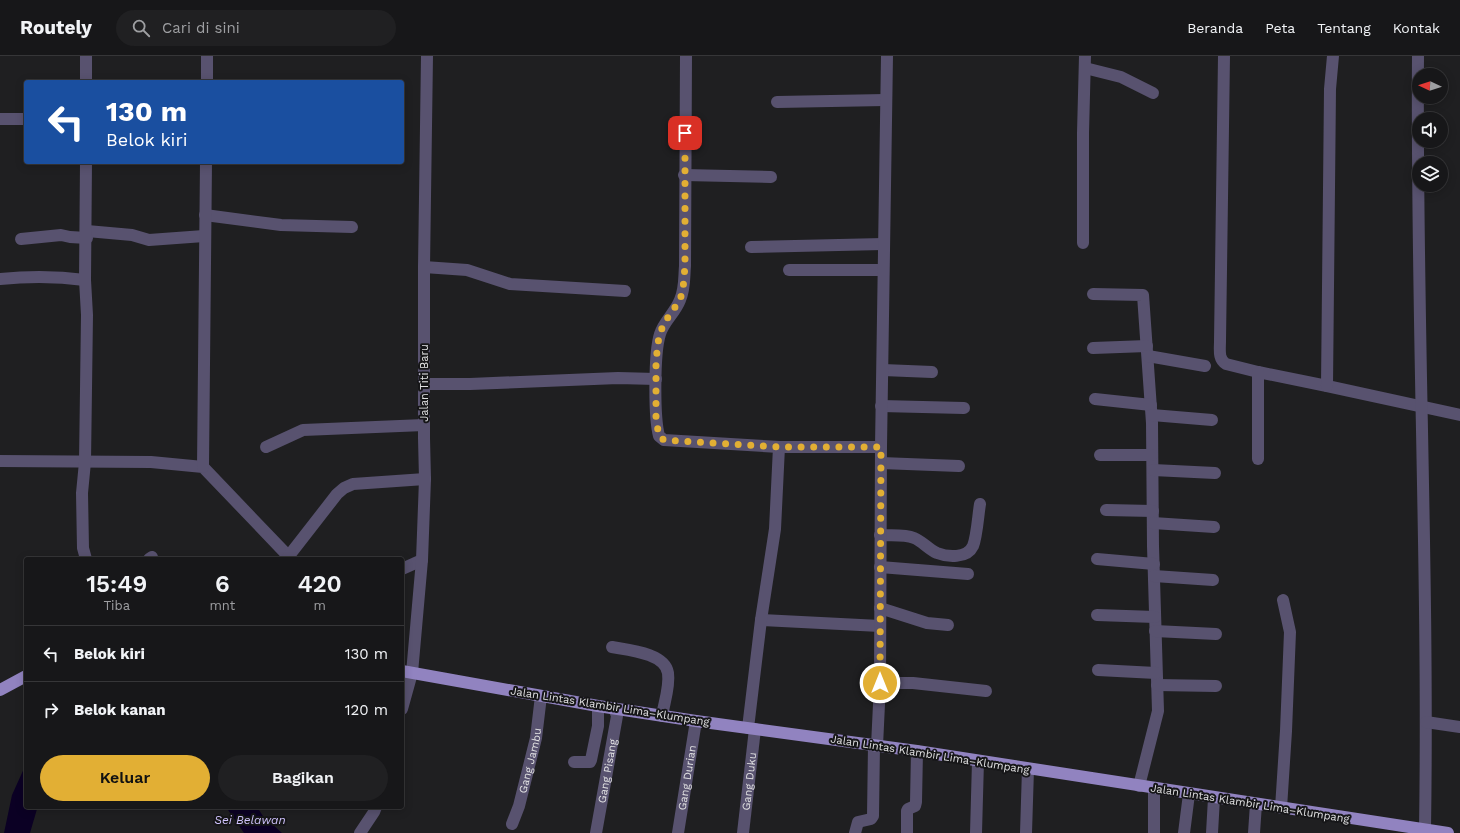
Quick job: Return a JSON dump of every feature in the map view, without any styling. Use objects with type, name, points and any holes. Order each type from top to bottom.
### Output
[{"type":"main road","name":"Jalan Lintas Klambir Lima–Klumpang","points":[[407,672],[662,716],[917,751],[1281,808],[1400,829],[1448,833]]},
{"type":"main road","points":[[0,690],[24,677]]},
{"type":"street","points":[[86,56],[86,80]]},
{"type":"street","points":[[207,56],[207,80]]},
{"type":"street","name":"Jalan Titi Baru","points":[[404,694],[422,560],[425,480],[424,267],[427,56]]},
{"type":"street","points":[[686,56],[684,175],[685,266],[683,289],[680,300],[664,323],[659,336],[656,360],[657,430],[659,436],[661,439],[674,442],[779,447],[881,447]]},
{"type":"street","points":[[855,833],[858,822],[873,816],[880,683],[880,536],[885,100],[887,56]]},
{"type":"street","points":[[1224,56],[1220,356],[1222,361],[1226,364],[1258,372],[1460,416]]},
{"type":"street","points":[[1326,386],[1330,90],[1333,56]]},
{"type":"street","points":[[1418,56],[1420,329],[1426,722],[1425,830]]},
{"type":"street","points":[[1083,243],[1083,133],[1085,62],[1121,77],[1153,93]]},
{"type":"street","points":[[777,102],[885,100]]},
{"type":"street","points":[[0,119],[24,119]]},
{"type":"street","points":[[85,557],[83,548],[82,493],[85,462],[87,315],[85,280],[87,234],[86,164]]},
{"type":"street","points":[[202,467],[206,164]]},
{"type":"street","points":[[684,175],[771,177]]},
{"type":"street","points":[[205,215],[281,225],[352,227]]},
{"type":"street","points":[[21,239],[61,235],[70,237],[87,234],[132,235],[149,240],[204,236]]},
{"type":"street","points":[[751,247],[884,244]]},
{"type":"street","points":[[424,267],[467,270],[510,284],[626,291]]},
{"type":"street","points":[[789,270],[883,270]]},
{"type":"street","points":[[0,279],[25,276],[57,276],[85,280]]},
{"type":"street","points":[[1093,294],[1143,295],[1151,410],[1156,679],[1158,710],[1139,786]]},
{"type":"street","points":[[1093,348],[1148,351],[1205,366]]},
{"type":"street","points":[[883,370],[932,372]]},
{"type":"street","points":[[1258,372],[1258,459]]},
{"type":"street","points":[[424,384],[618,378],[656,379]]},
{"type":"street","points":[[1094,399],[1212,420]]},
{"type":"street","points":[[882,406],[964,408]]},
{"type":"street","points":[[266,446],[303,430],[424,425]]},
{"type":"street","name":"Gang Duku","points":[[742,833],[761,620],[775,529],[779,447]]},
{"type":"street","points":[[1100,455],[1152,455]]},
{"type":"street","points":[[0,461],[151,462],[202,467],[288,557]]},
{"type":"street","points":[[881,463],[959,466]]},
{"type":"street","points":[[1153,470],[1215,473]]},
{"type":"street","points":[[290,557],[337,494],[344,488],[353,484],[425,480]]},
{"type":"street","points":[[880,536],[909,536],[915,538],[939,554],[955,556],[966,554],[973,546],[980,504]]},
{"type":"street","points":[[1106,510],[1214,527]]},
{"type":"street","points":[[1097,559],[1213,580]]},
{"type":"street","points":[[404,568],[422,560]]},
{"type":"street","points":[[880,567],[968,574]]},
{"type":"street","points":[[1281,808],[1290,646],[1290,625],[1283,600]]},
{"type":"street","points":[[880,608],[927,623],[948,625]]},
{"type":"street","points":[[1097,615],[1155,617]]},
{"type":"street","points":[[761,620],[880,626]]},
{"type":"street","points":[[1155,631],[1216,634]]},
{"type":"street","points":[[612,647],[653,656],[661,661],[668,672],[668,683],[662,716]]},
{"type":"street","points":[[1098,670],[1216,686]]},
{"type":"street","points":[[880,683],[913,683],[986,691]]},
{"type":"street","name":"Gang Jambu","points":[[512,824],[519,806],[536,738],[542,696]]},
{"type":"street","points":[[574,762],[587,763],[591,760],[598,726],[598,706]]},
{"type":"street","name":"Gang Pisang","points":[[596,833],[617,716],[614,708]]},
{"type":"street","name":"Gang Durian","points":[[678,833],[696,721]]},
{"type":"street","points":[[1426,722],[1460,727]]},
{"type":"street","points":[[908,833],[907,811],[914,806],[916,802],[917,751]]},
{"type":"street","points":[[976,833],[978,761]]},
{"type":"street","points":[[1026,833],[1028,769]]},
{"type":"street","points":[[1154,788],[1154,833]]},
{"type":"street","points":[[1184,833],[1189,794]]},
{"type":"street","points":[[1212,833],[1214,798]]},
{"type":"street","points":[[1254,833],[1256,804]]},
{"type":"street","points":[[360,833],[375,809]]},
{"type":"water","points":[[24,768],[24,809],[37,809],[30,833],[4,833],[12,795]]},
{"type":"water","name":"Sei Belawan","points":[[227,809],[258,809],[263,816],[282,833],[244,833]]},
{"type":"route","points":[[685,133],[685,266],[683,289],[680,300],[664,323],[659,336],[656,360],[656,419],[659,436],[661,439],[674,442],[708,444],[779,447],[881,447],[880,683]]}]
